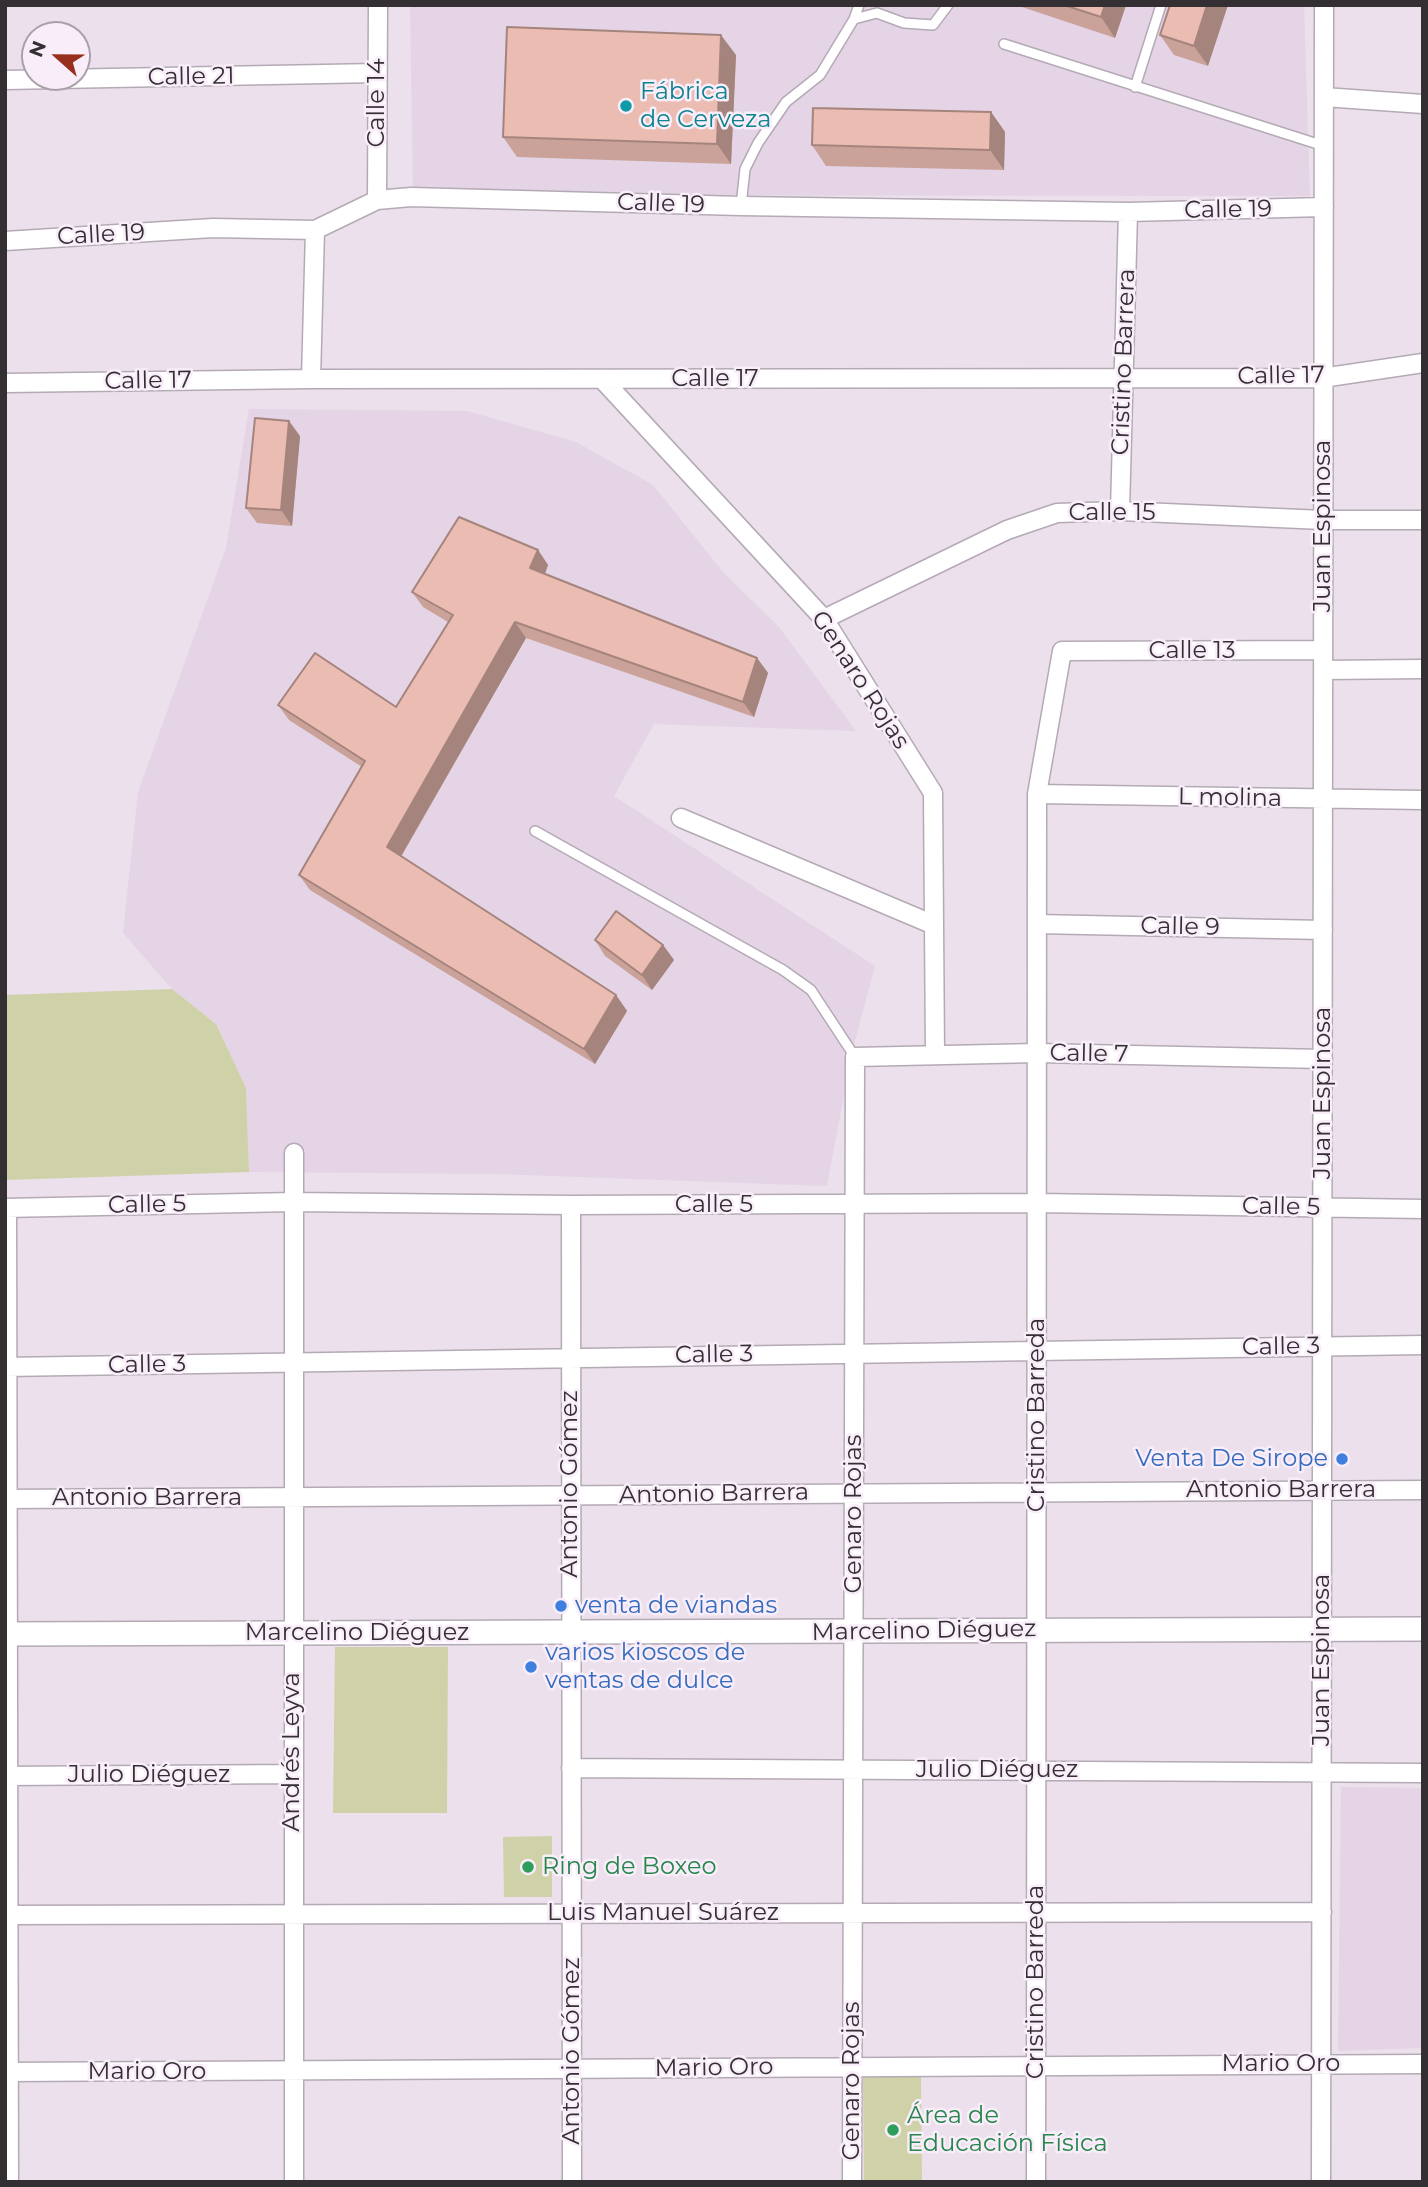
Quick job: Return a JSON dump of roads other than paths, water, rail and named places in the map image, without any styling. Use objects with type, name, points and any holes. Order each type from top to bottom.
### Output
[{"type":"street","name":"Calle 14","points":[[377,200],[378,5]]},
{"type":"street","name":"Juan Espinosa","points":[[1321,2182],[1324,5]]},
{"type":"street","name":"Calle 21","points":[[5,80],[377,73]]},
{"type":"street","points":[[1324,97],[1423,104]]},
{"type":"street","name":"Calle 19","points":[[5,241],[213,228],[315,230],[377,200],[411,197],[1128,212],[1324,208]]},
{"type":"street","name":"Cristino Barrera","points":[[1120,511],[1128,212]]},
{"type":"street","points":[[311,379],[315,230]]},
{"type":"street","name":"Calle 17","points":[[5,383],[311,379],[1322,377],[1423,363]]},
{"type":"street","name":"Genaro Rojas","points":[[602,379],[824,619],[933,793],[935,1055]]},
{"type":"street","name":"Calle 15","points":[[824,619],[1007,530],[1057,513],[1120,511],[1323,520],[1423,520]]},
{"type":"street","name":"Calle 13","points":[[1062,651],[1323,650]]},
{"type":"street","name":"Cristino Barreda","points":[[1036,2182],[1037,794],[1062,651]]},
{"type":"street","points":[[1323,670],[1423,669]]},
{"type":"street","name":"L molina","points":[[1037,794],[1423,800]]},
{"type":"street","points":[[681,818],[934,925]]},
{"type":"street","name":"Calle 9","points":[[1037,923],[1323,930]]},
{"type":"street","name":"Calle 7","points":[[855,1057],[1037,1053],[1323,1059]]},
{"type":"street","name":"Genaro Rojas","points":[[852,2182],[855,1057]]},
{"type":"street","name":"Andrés Leyva","points":[[294,1153],[291,1633],[294,2182]]},
{"type":"street","name":"Calle 5","points":[[6,1208],[293,1202],[570,1205],[1038,1203],[1423,1209]]},
{"type":"street","name":"Antonio Gómez","points":[[570,1205],[572,2182]]},
{"type":"street","points":[[6,1208],[9,2182]]},
{"type":"street","name":"Calle 3","points":[[7,1366],[1423,1345]]},
{"type":"street","name":"Antonio Barrera","points":[[7,1499],[1423,1490]]},
{"type":"street","name":"Marcelino Diéguez","points":[[7,1634],[1423,1629]]},
{"type":"street","name":"Julio Diéguez","points":[[571,1768],[1423,1773]]},
{"type":"street","name":"Julio Diéguez","points":[[7,1776],[293,1774]]},
{"type":"street","name":"Luis Manuel Suárez","points":[[7,1915],[1322,1912]]},
{"type":"street","name":"Mario Oro","points":[[7,2072],[1423,2064]]},
{"type":"lane","points":[[741,206],[745,169],[758,143],[786,102],[820,75],[854,19],[859,5]]},
{"type":"lane","points":[[854,19],[877,13],[904,23],[933,25],[948,5]]},
{"type":"lane","points":[[1135,87],[1161,5]]},
{"type":"lane","points":[[1004,44],[1324,146]]},
{"type":"lane","points":[[535,831],[783,970],[811,990],[855,1057]]},
{"type":"place","name":"Fábrica de Cerveza","points":[[626,106]]},
{"type":"place","name":"Venta De Sirope","points":[[1342,1459]]},
{"type":"place","name":"venta de viandas","points":[[561,1606]]},
{"type":"place","name":"varios kioscos de ventas de dulce","points":[[531,1667]]},
{"type":"place","name":"Ring de Boxeo","points":[[528,1867]]},
{"type":"place","name":"Área de Educación Física","points":[[893,2130]]}]
